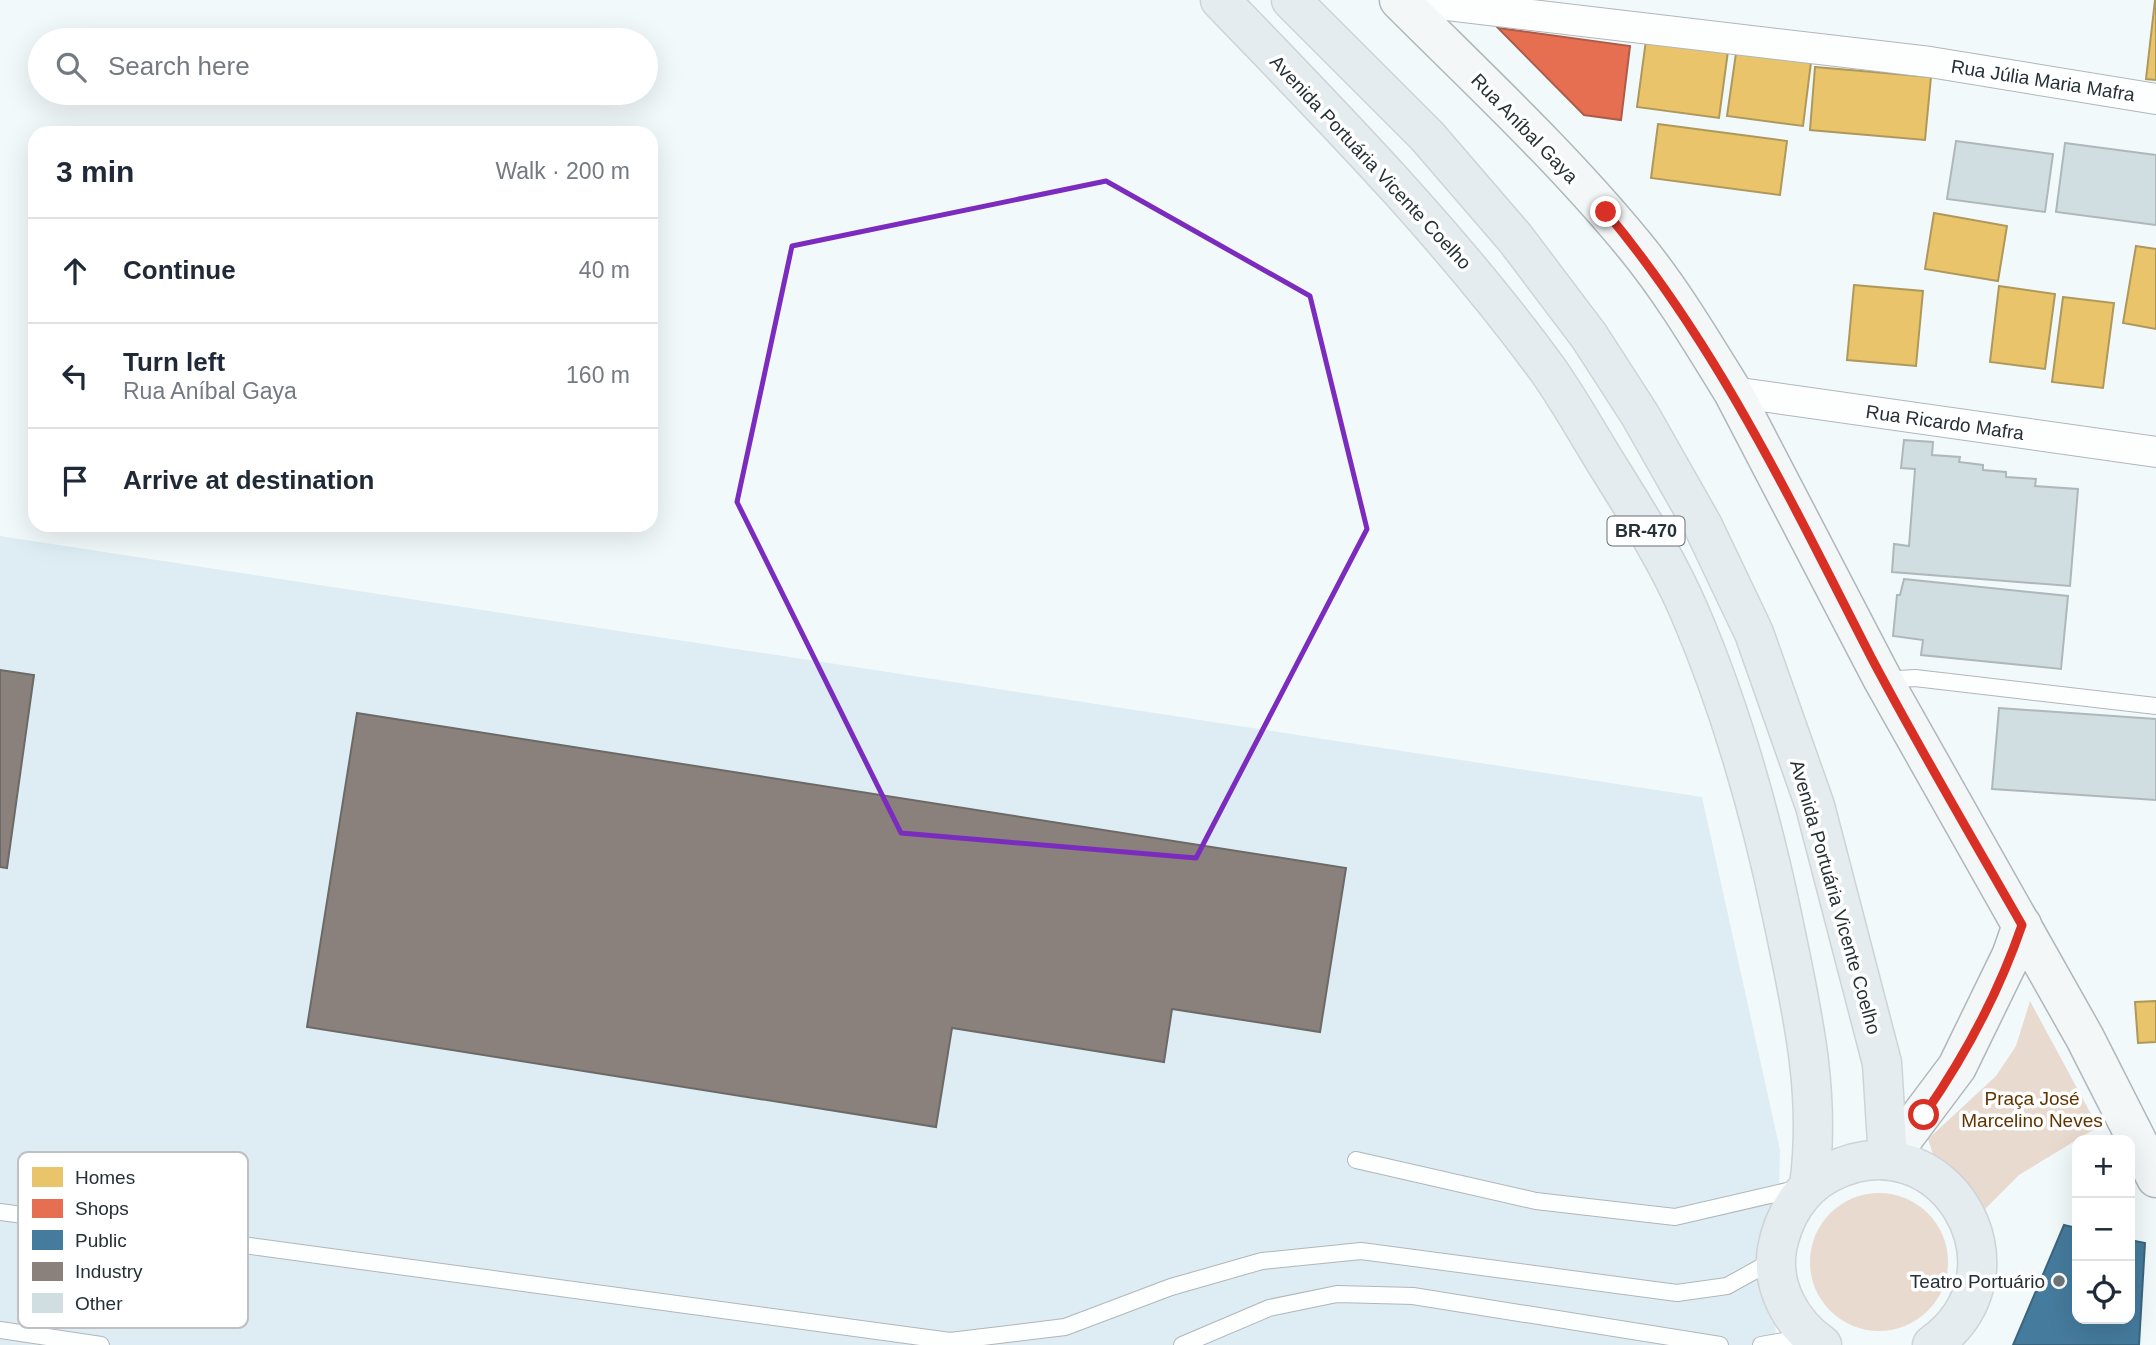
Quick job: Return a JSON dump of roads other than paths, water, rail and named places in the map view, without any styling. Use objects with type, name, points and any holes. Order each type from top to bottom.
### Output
[{"type":"highway","name":"Avenida Portuária Vicente Coelho","points":[[1220,0],[1389,176],[1488,293],[1550,373],[1634,508],[1689,610],[1733,724],[1767,843],[1811,1059],[1814,1148],[1809,1186]]},
{"type":"highway","name":"Avenida Portuária Vicente Coelho","points":[[1291,0],[1427,136],[1515,238],[1589,336],[1640,415],[1703,526],[1754,633],[1815,807],[1882,1063],[1888,1159]]},
{"type":"highway","points":[[1816,1341],[1784,1301],[1776,1259],[1786,1219],[1809,1186],[1839,1168],[1888,1159],[1921,1170],[1947,1188],[1967,1213],[1977,1244],[1979,1269],[1974,1293],[1963,1316],[1947,1335],[1932,1345]]},
{"type":"main road","name":"Rua Aníbal Gaya","points":[[1399,0],[1606,212],[1672,296],[1733,392],[1884,680],[2085,1038],[2156,1178]]},
{"type":"main road","points":[[1888,1159],[1957,1067],[2011,956],[2022,925]]},
{"type":"street","name":"Rua Júlia Maria Mafra","points":[[1405,0],[1930,62],[2156,99]]},
{"type":"street","name":"Rua Ricardo Mafra","points":[[1733,392],[2156,452]]},
{"type":"lane","points":[[1884,680],[1915,678],[2156,706]]},
{"type":"lane","points":[[1356,1160],[1536,1201],[1675,1217],[1809,1186]]},
{"type":"lane","points":[[0,1212],[18,1214]]},
{"type":"lane","points":[[248,1246],[950,1342],[1065,1327],[1171,1287],[1262,1261],[1361,1251],[1677,1293],[1727,1286],[1776,1259]]},
{"type":"lane","points":[[1182,1345],[1269,1308],[1337,1294],[1413,1296],[1720,1345]]},
{"type":"lane","points":[[0,1330],[101,1345]]},
{"type":"lane","points":[[1761,1345],[1816,1341]]},
{"type":"place","name":"Teatro Portuário","points":[[2059,1281]]},
{"type":"park label","name":"Praça José Marcelino Neves","points":[[2032,1109]]}]
